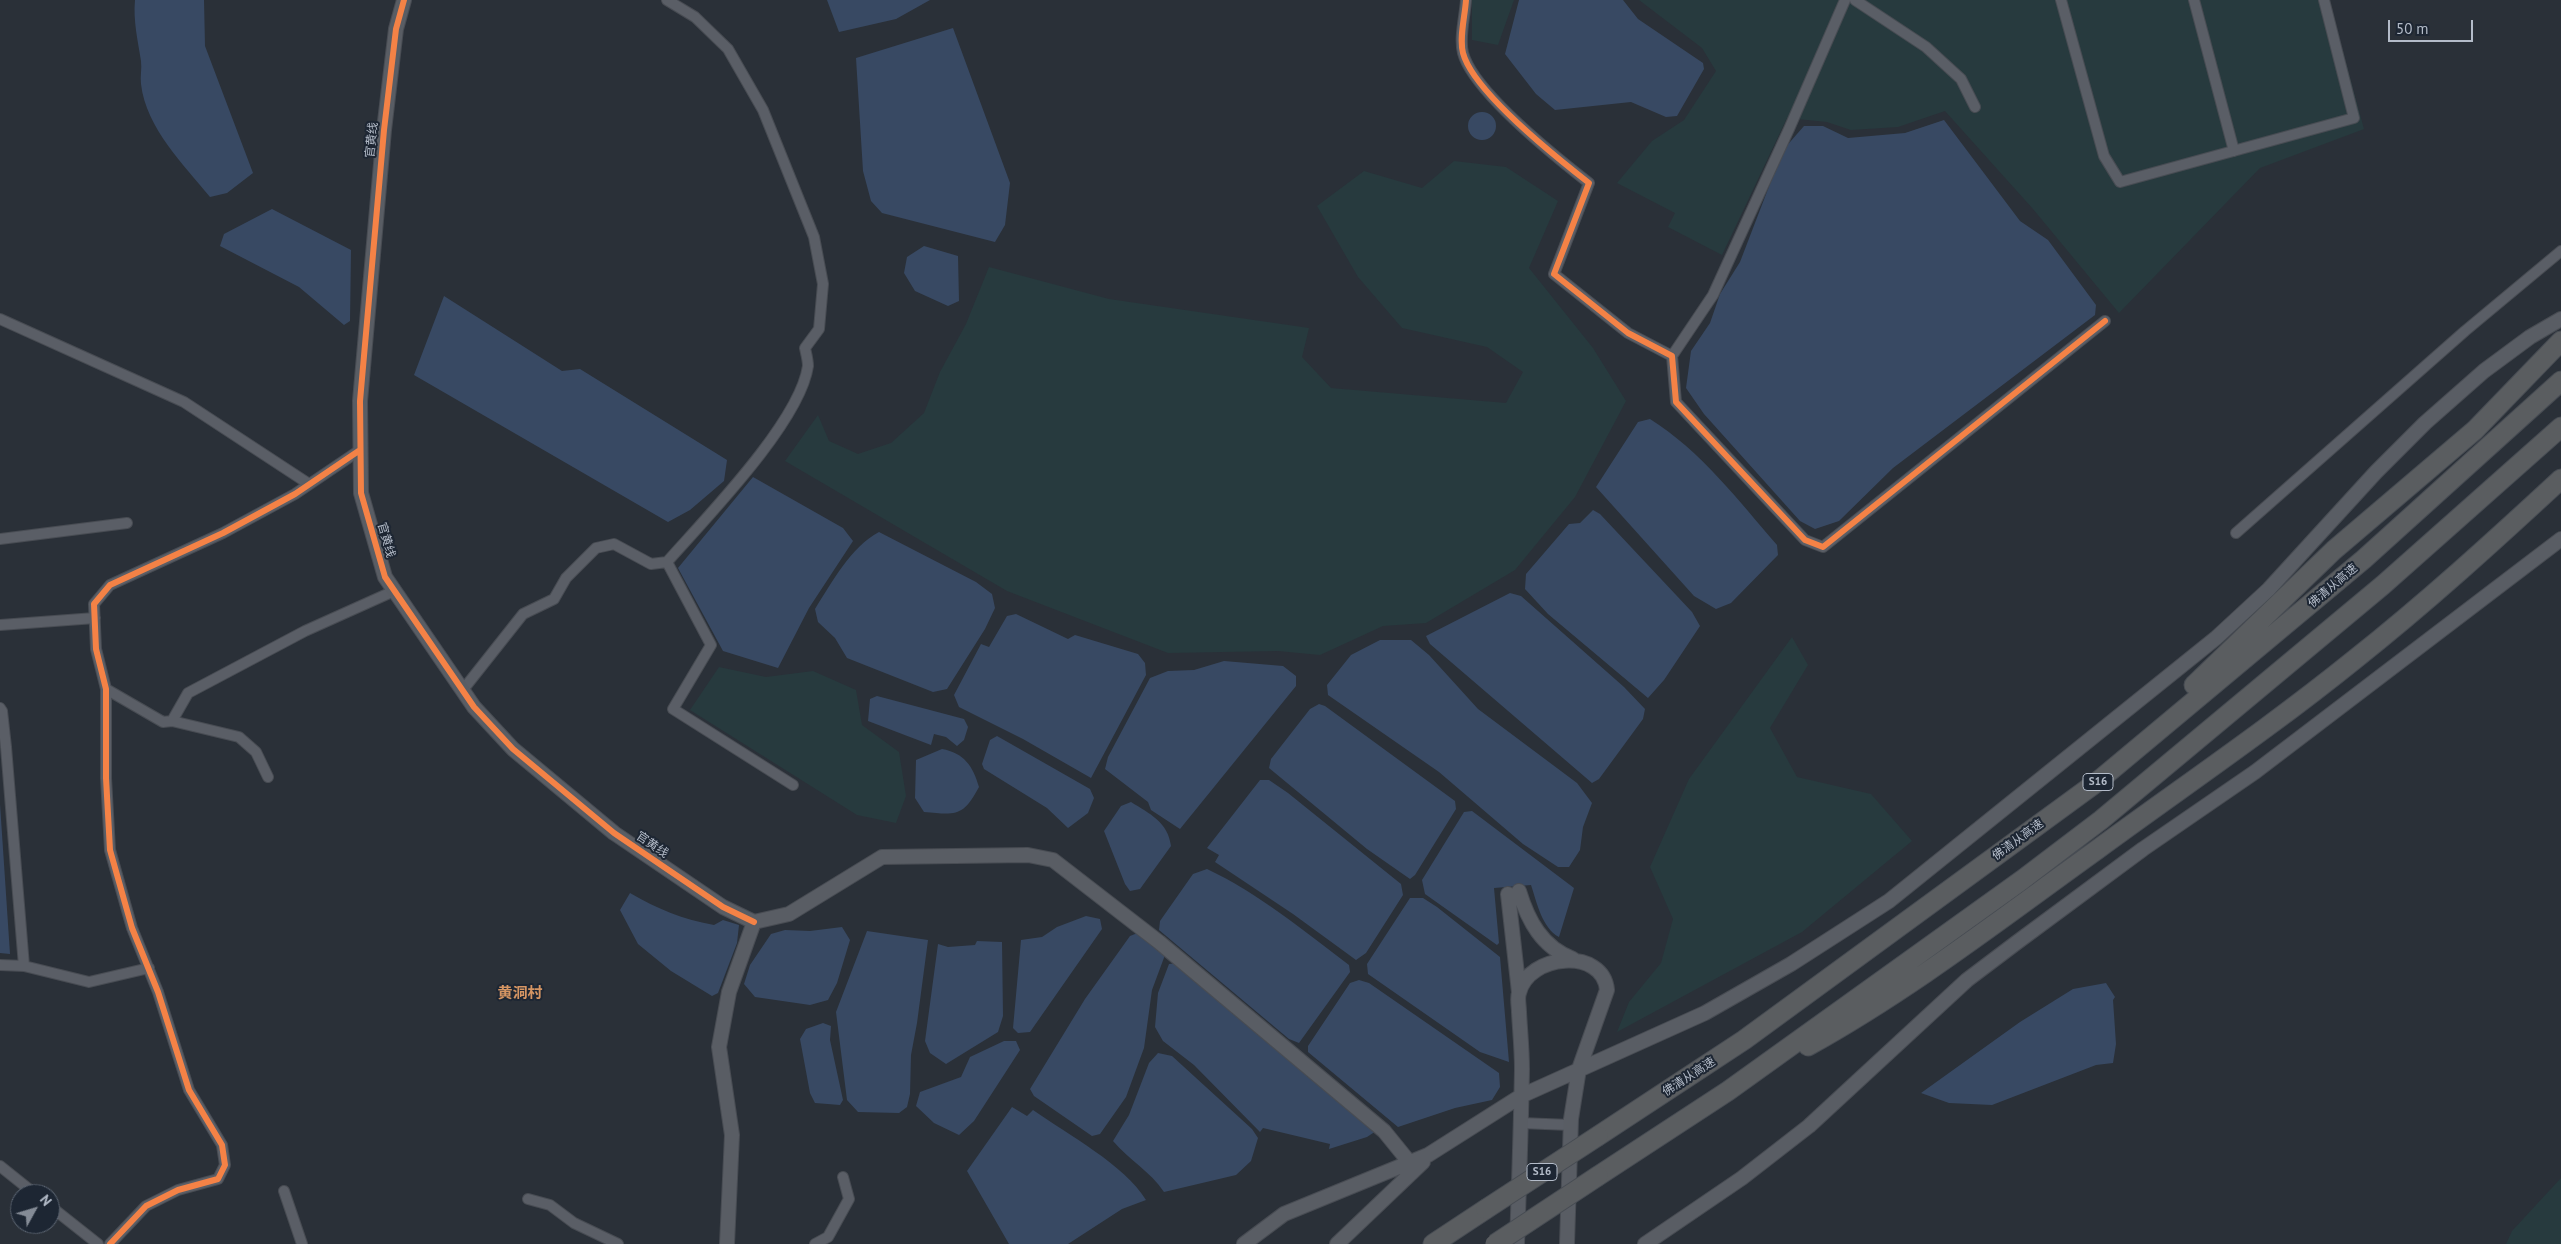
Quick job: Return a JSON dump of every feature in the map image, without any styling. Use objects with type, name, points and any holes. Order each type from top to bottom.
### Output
[{"type":"highway","points":[[2089,788],[2126,747],[2175,703],[2334,550],[2475,430],[2561,341]]},
{"type":"highway","name":"佛清从高速","points":[[1433,1244],[1744,1040],[2089,788],[2339,581],[2561,381]]},
{"type":"highway","name":"S16","points":[[1495,1244],[1728,1090],[2014,886],[2114,810],[2383,585],[2561,427]]},
{"type":"highway","points":[[1728,1090],[1849,1023],[1949,958],[2255,737],[2355,660],[2466,566],[2561,479]]},
{"type":"street","name":"官黄线","points":[[404,0],[396,28],[384,130],[360,401],[361,493],[385,577],[462,691],[474,707],[513,748],[614,833],[723,907],[754,922]]},
{"type":"street","points":[[462,691],[523,614],[554,599],[566,578],[596,548],[614,544],[651,564],[667,562],[765,448],[800,391],[808,365],[805,348],[819,329],[823,284],[814,237],[763,110],[728,48],[695,17],[666,0]]},
{"type":"street","points":[[1466,0],[1462,51],[1470,71],[1536,141],[1590,183],[1554,274],[1628,333],[1672,356]]},
{"type":"street","points":[[1845,0],[1789,129],[1713,295],[1672,356],[1676,402],[1805,540],[1823,547],[2105,321]]},
{"type":"street","points":[[1855,0],[1926,47],[1961,78],[1975,107]]},
{"type":"street","points":[[2061,0],[2104,156],[2120,182],[2354,118],[2324,0]]},
{"type":"street","points":[[2194,0],[2234,151]]},
{"type":"street","points":[[2236,533],[2465,331],[2561,251]]},
{"type":"street","points":[[0,319],[184,402],[309,484]]},
{"type":"street","points":[[1244,1244],[1284,1214],[1410,1163],[1438,1149],[1521,1096],[1705,1013],[1791,964],[1889,901],[2216,638],[2269,589],[2376,472],[2425,423],[2484,371],[2530,337],[2561,319]]},
{"type":"street","points":[[110,1244],[146,1206],[178,1190],[218,1179],[225,1165],[222,1144],[189,1090],[158,992],[132,928],[110,850],[106,778],[106,689],[96,649],[94,604],[110,585],[223,533],[309,484],[360,450]]},
{"type":"street","points":[[0,539],[127,523]]},
{"type":"street","points":[[1645,1244],[1742,1178],[1809,1126],[1967,980],[2142,849],[2255,772],[2561,539]]},
{"type":"street","points":[[667,562],[711,645],[673,709],[793,785]]},
{"type":"street","points":[[172,721],[188,693],[305,631],[394,591]]},
{"type":"street","points":[[0,624],[95,618]]},
{"type":"street","points":[[106,689],[163,722],[172,721],[239,737],[256,752],[268,777]]},
{"type":"street","points":[[0,708],[2,711],[6,747],[24,966]]},
{"type":"street","points":[[727,1244],[732,1135],[719,1047],[729,992],[754,922],[789,914],[882,857],[1028,855],[1053,860],[1159,942],[1384,1131],[1410,1163]]},
{"type":"street","points":[[1517,1244],[1521,1096],[1519,992],[1513,892],[1536,930],[1553,948],[1597,970],[1606,979],[1606,990],[1578,1069],[1570,1125],[1567,1244]]},
{"type":"street","points":[[1519,992],[1531,974],[1540,966],[1560,960],[1578,961]]},
{"type":"street","points":[[0,965],[24,966],[89,982],[149,968]]},
{"type":"street","points":[[1521,1123],[1570,1125]]},
{"type":"street","points":[[1337,1244],[1397,1185],[1438,1149]]},
{"type":"street","points":[[0,1166],[22,1184]]},
{"type":"street","points":[[815,1244],[828,1237],[848,1199],[843,1177]]},
{"type":"street","points":[[284,1191],[302,1244]]},
{"type":"street","points":[[528,1200],[550,1205],[574,1223],[618,1244]]},
{"type":"street","points":[[60,1214],[98,1244]]},
{"type":"green space","points":[[1472,0],[1514,0],[1498,45],[1472,40]]},
{"type":"green space","points":[[1639,0],[2329,0],[2364,129],[2260,168],[2119,313],[2033,209],[1945,111],[1898,127],[1851,130],[1827,122],[1787,118],[1722,255],[1668,227],[1675,213],[1617,183],[1652,141],[1684,120],[1716,71],[1702,48]]},
{"type":"green space","points":[[1454,161],[1506,167],[1558,201],[1529,268],[1593,348],[1626,401],[1575,497],[1515,570],[1426,623],[1383,626],[1320,655],[1278,651],[1168,653],[1007,591],[785,461],[818,415],[829,441],[858,454],[891,443],[924,413],[940,372],[966,324],[989,267],[1109,299],[1309,328],[1302,357],[1331,388],[1506,403],[1523,372],[1487,347],[1402,328],[1358,277],[1317,206],[1364,171],[1422,188]]},
{"type":"green space","points":[[1792,637],[1808,665],[1770,728],[1797,777],[1871,794],[1912,841],[1802,932],[1617,1032],[1629,1002],[1661,963],[1673,919],[1650,867],[1689,779]]},
{"type":"green space","points":[[719,667],[766,677],[813,671],[856,690],[862,725],[899,752],[906,796],[896,823],[857,815],[690,710]]},
{"type":"green space","points":[[2561,1178],[2561,1244],[2506,1244],[2512,1231]]},
{"type":"water","points":[[135,0],[204,0],[205,46],[253,173],[227,193],[210,197],[178,159],[150,116],[141,84],[141,64],[135,23]]},
{"type":"water","points":[[827,0],[930,0],[896,19],[839,32]]},
{"type":"water","points":[[1519,0],[1623,0],[1638,19],[1703,63],[1704,69],[1677,116],[1666,117],[1631,102],[1555,110],[1536,94],[1505,54]]},
{"type":"water","points":[[953,28],[1010,183],[1005,225],[995,242],[882,213],[871,201],[863,171],[856,58]]},
{"type":"water","points":[[1482,112],[1492,116],[1496,126],[1492,136],[1482,140],[1472,136],[1468,126],[1472,116]]},
{"type":"water","points":[[1944,120],[2020,221],[2048,240],[2096,305],[2095,315],[1893,468],[1839,521],[1815,529],[1800,521],[1704,414],[1686,388],[1691,351],[1710,323],[1720,294],[1740,262],[1783,150],[1804,126],[1823,126],[1848,138],[1905,133]]},
{"type":"water","points":[[272,209],[351,250],[350,321],[344,325],[299,287],[220,246],[224,234]]},
{"type":"water","points":[[924,246],[958,256],[959,301],[948,306],[915,291],[904,273],[907,257]]},
{"type":"water","points":[[444,296],[562,371],[580,369],[727,460],[724,481],[690,510],[668,522],[414,375]]},
{"type":"water","points":[[1650,419],[1686,446],[1702,461],[1777,545],[1778,555],[1731,603],[1716,609],[1694,596],[1596,487],[1638,422]]},
{"type":"water","points":[[753,477],[843,528],[853,541],[809,608],[778,668],[723,651],[678,568]]},
{"type":"water","points":[[1593,510],[1600,514],[1692,612],[1700,626],[1664,680],[1648,698],[1548,614],[1525,589],[1526,574],[1569,524],[1580,523]]},
{"type":"water","points":[[879,532],[976,582],[992,594],[995,608],[985,629],[947,689],[933,692],[847,658],[835,638],[818,622],[815,609],[835,577],[851,556]]},
{"type":"water","points":[[1510,593],[1521,596],[1624,687],[1645,709],[1643,719],[1599,779],[1592,783],[1430,644],[1426,636]]},
{"type":"water","points":[[1016,614],[1068,639],[1075,635],[1138,654],[1145,663],[1146,675],[1091,778],[1023,739],[959,707],[954,695],[981,644],[989,647],[1007,616]]},
{"type":"water","points":[[1380,640],[1411,640],[1429,655],[1478,709],[1577,783],[1592,803],[1583,827],[1580,850],[1569,867],[1558,867],[1523,844],[1439,772],[1328,695],[1327,685],[1351,655]]},
{"type":"water","points":[[1224,661],[1283,666],[1296,676],[1296,686],[1180,829],[1151,810],[1148,802],[1105,769],[1108,757],[1150,678],[1168,671],[1194,670]]},
{"type":"water","points":[[877,696],[964,719],[968,727],[964,740],[957,746],[946,737],[934,734],[931,745],[868,721],[870,699]]},
{"type":"water","points":[[1319,704],[1325,706],[1455,801],[1456,809],[1415,875],[1410,879],[1367,849],[1269,768],[1271,759],[1310,709]]},
{"type":"water","points":[[997,736],[1090,789],[1094,798],[1088,813],[1068,828],[1047,808],[984,769],[982,764],[990,740]]},
{"type":"water","points":[[942,749],[962,757],[974,773],[979,787],[968,804],[957,812],[944,814],[924,812],[915,798],[916,760]]},
{"type":"water","points":[[1260,780],[1269,780],[1288,793],[1401,884],[1403,895],[1366,953],[1356,960],[1293,914],[1215,862],[1219,855],[1207,848]]},
{"type":"water","points":[[1131,802],[1162,825],[1171,846],[1140,889],[1130,891],[1125,884],[1104,831],[1121,806]]},
{"type":"water","points":[[0,804],[10,954],[0,953]]},
{"type":"water","points":[[1472,811],[1574,888],[1559,937],[1548,928],[1544,921],[1531,885],[1494,888],[1499,943],[1497,945],[1425,894],[1422,880],[1464,812]]},
{"type":"water","points":[[1207,869],[1262,901],[1349,965],[1350,972],[1299,1043],[1289,1039],[1159,930],[1160,921],[1193,874]]},
{"type":"water","points":[[630,893],[660,909],[691,920],[714,925],[723,920],[739,925],[737,943],[718,993],[712,996],[671,971],[638,944],[620,910]]},
{"type":"water","points":[[1410,898],[1423,898],[1437,907],[1500,957],[1509,1062],[1480,1052],[1368,974],[1367,964]]},
{"type":"water","points":[[1086,916],[1100,919],[1102,929],[1030,1032],[1018,1033],[1013,1028],[1021,940],[1042,937],[1057,927]]},
{"type":"water","points":[[842,927],[850,940],[837,983],[828,1000],[810,1005],[755,997],[744,984],[750,965],[771,934],[785,930],[810,931]]},
{"type":"water","points":[[867,931],[928,940],[911,1055],[910,1094],[907,1107],[899,1113],[858,1112],[847,1100],[836,1012]]},
{"type":"water","points":[[1140,932],[1165,955],[1152,990],[1144,1048],[1126,1097],[1100,1134],[1092,1136],[1034,1096],[1030,1089],[1085,999],[1130,936]]},
{"type":"water","points":[[977,941],[1002,942],[1003,1016],[998,1032],[946,1064],[930,1053],[925,1041],[938,944],[948,947],[975,945]]},
{"type":"water","points":[[1179,963],[1376,1131],[1367,1137],[1329,1149],[1330,1144],[1263,1128],[1260,1132],[1194,1065],[1163,1041],[1155,1027],[1158,993],[1169,964]]},
{"type":"water","points":[[1359,980],[1369,983],[1499,1073],[1500,1087],[1492,1100],[1455,1108],[1398,1127],[1308,1052],[1308,1046],[1350,983]]},
{"type":"water","points":[[2106,983],[2115,997],[2113,1000],[2116,1044],[2113,1063],[2096,1065],[1992,1105],[1949,1103],[1921,1093],[2020,1022],[2073,989]]},
{"type":"water","points":[[823,1023],[831,1026],[830,1040],[843,1100],[840,1105],[815,1103],[810,1093],[800,1039],[806,1029]]},
{"type":"water","points":[[1004,1041],[1016,1041],[1020,1050],[974,1121],[959,1135],[934,1123],[916,1106],[920,1092],[961,1077],[970,1057]]},
{"type":"water","points":[[1158,1053],[1172,1056],[1252,1129],[1258,1138],[1251,1161],[1236,1175],[1164,1192],[1113,1141],[1129,1115],[1149,1063]]},
{"type":"water","points":[[1012,1107],[1027,1116],[1033,1110],[1110,1162],[1137,1187],[1146,1200],[1122,1209],[1068,1244],[1009,1244],[967,1171]]},
{"type":"cycle path","points":[[404,0],[396,29],[384,130],[360,401],[361,493],[385,577],[474,707],[513,749],[614,833],[723,907],[754,922]]},
{"type":"cycle path","points":[[1466,0],[1462,34],[1463,53],[1482,86],[1518,123],[1589,183],[1554,274],[1628,333],[1672,356],[1676,402],[1805,540],[1823,547],[2105,321]]},
{"type":"cycle path","points":[[110,1244],[146,1206],[178,1190],[218,1179],[225,1165],[222,1145],[189,1090],[158,992],[132,928],[110,850],[106,778],[106,689],[96,649],[94,604],[110,585],[223,533],[295,494],[360,450]]},
{"type":"district","name":"黄洞村","points":[[520,994]]}]
